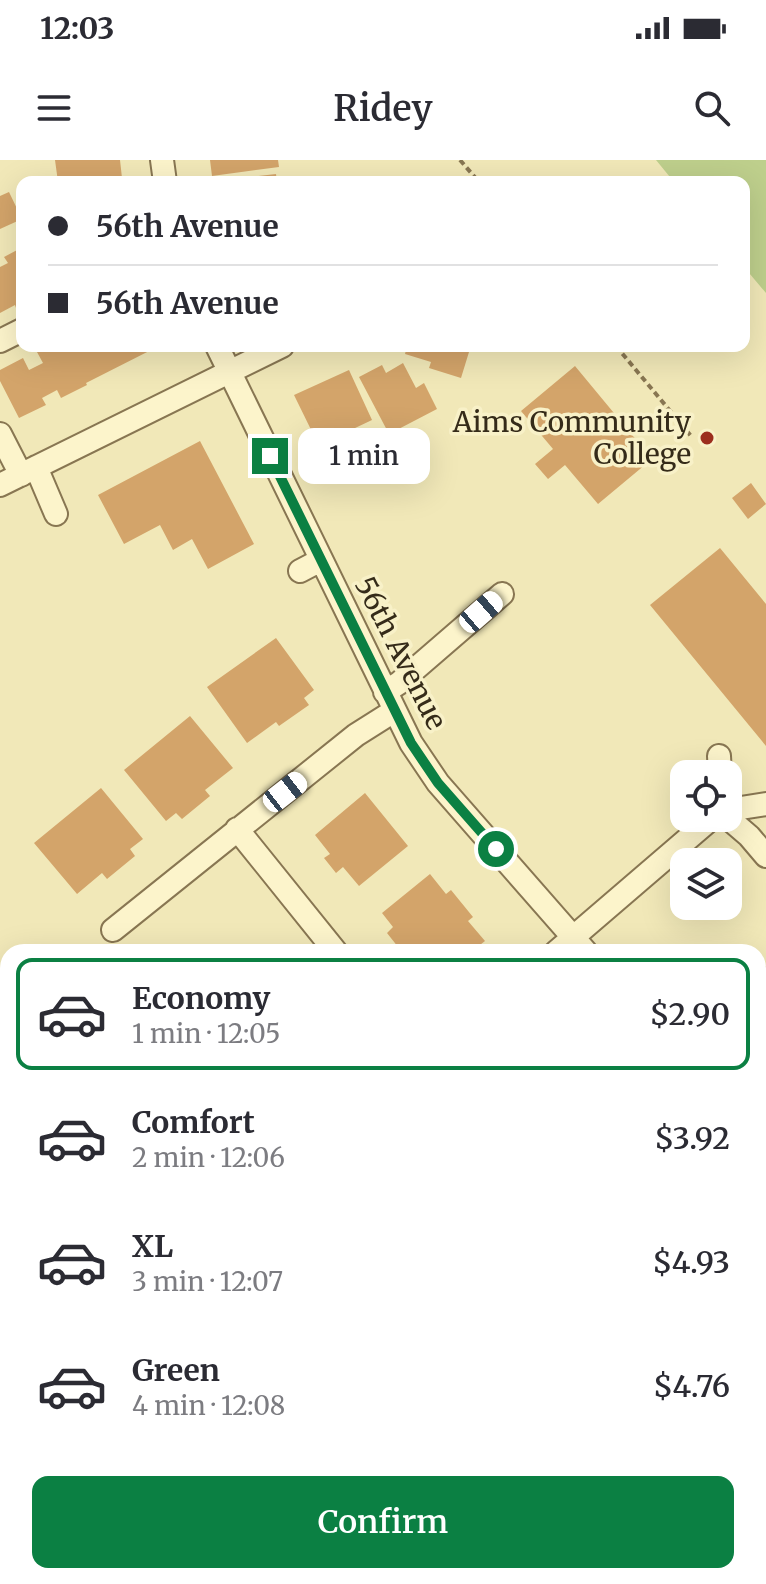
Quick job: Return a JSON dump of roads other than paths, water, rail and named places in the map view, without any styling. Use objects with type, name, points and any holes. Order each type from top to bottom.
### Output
[{"type":"street","name":"56th Avenue","points":[[220,352],[411,743],[438,783],[580,944]]},
{"type":"street","points":[[0,485],[270,352]]},
{"type":"street","points":[[0,434],[29,471],[56,514]]},
{"type":"street","points":[[300,571],[321,560]]},
{"type":"street","points":[[113,930],[356,735],[390,701],[399,683],[502,594]]},
{"type":"street","points":[[742,808],[766,804]]},
{"type":"street","points":[[237,829],[330,944]]},
{"type":"street","points":[[742,830],[766,856]]},
{"type":"street","points":[[689,848],[701,832]]},
{"type":"street","points":[[580,944],[670,867]]},
{"type":"place","name":"Aims Community College","points":[[707,438]]}]
